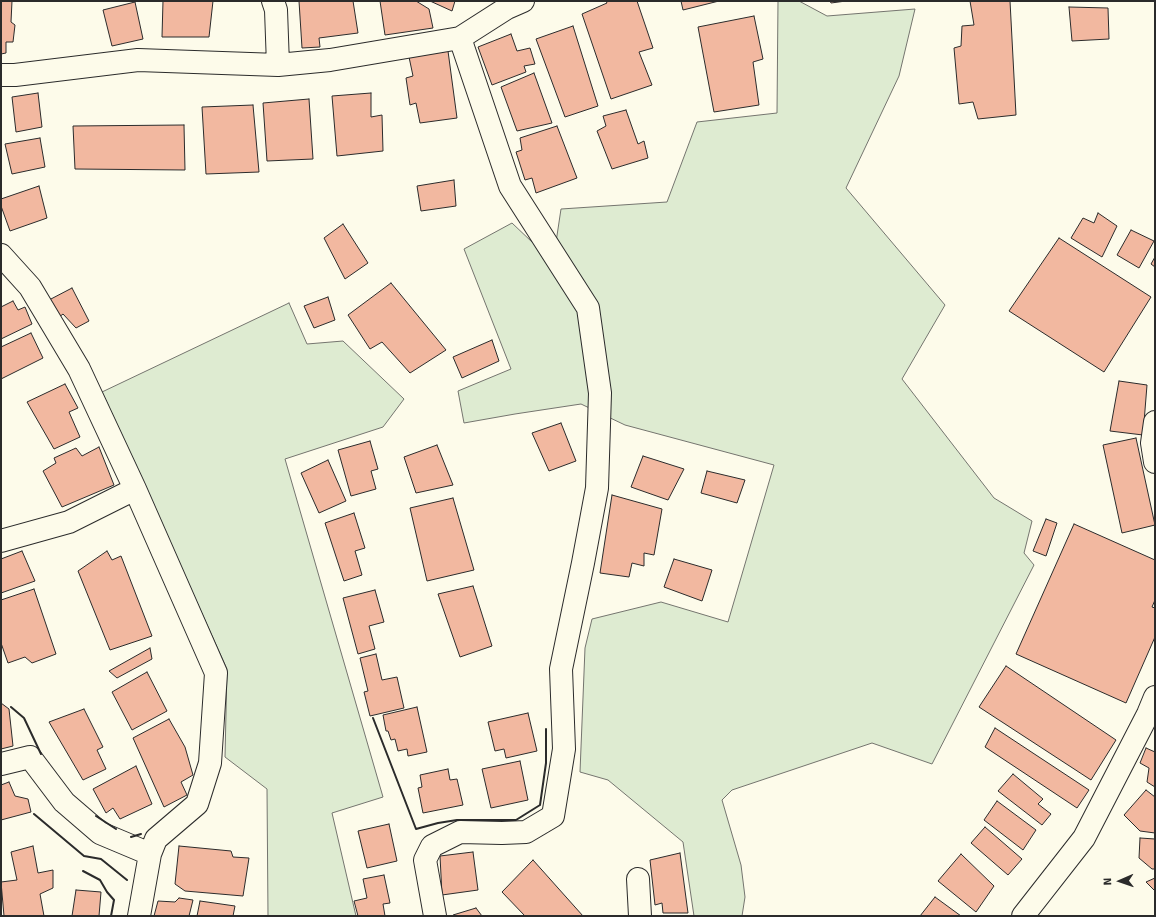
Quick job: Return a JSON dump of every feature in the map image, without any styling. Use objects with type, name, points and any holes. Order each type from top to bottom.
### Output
[{"type":"street","points":[[273,1],[276,10],[278,65]]},
{"type":"street","points":[[1,75],[15,75],[138,60],[278,65],[330,60],[460,38],[512,4]]},
{"type":"street","points":[[435,916],[425,860],[432,846],[460,832],[526,832],[553,816],[564,749],[561,669],[584,563],[597,488],[600,393],[588,308],[510,186],[460,38]]},
{"type":"street","points":[[1,255],[30,287],[79,369],[135,489],[216,673],[210,763],[197,804],[156,839],[150,854],[139,916]]},
{"type":"street","points":[[1155,422],[1152,443],[1155,462]]},
{"type":"street","points":[[1,541],[69,522],[135,489]]},
{"type":"street","points":[[1023,916],[1084,838],[1148,714],[1155,697]]},
{"type":"street","points":[[1,764],[30,757],[64,802],[100,833],[150,854]]},
{"type":"street","points":[[638,879],[640,916]]},
{"type":"green space","points":[[778,1],[799,1],[827,16],[915,9],[899,76],[846,188],[945,305],[902,379],[994,498],[1032,521],[1024,553],[1034,565],[932,764],[872,743],[732,790],[722,800],[741,865],[745,897],[742,916],[694,916],[683,842],[608,780],[580,772],[585,648],[592,619],[661,602],[728,622],[774,465],[625,425],[581,404],[464,423],[458,391],[511,369],[464,249],[512,223],[553,262],[561,209],[667,202],[697,122],[777,113]]},
{"type":"green space","points":[[289,303],[307,344],[343,341],[404,399],[383,427],[285,459],[383,797],[332,813],[356,916],[268,916],[267,789],[225,757],[227,669],[102,392]]},
{"type":"building","points":[[1,1],[12,1],[11,22],[15,25],[13,42],[6,42],[6,53],[1,54]]},
{"type":"building","points":[[163,1],[213,1],[209,37],[162,37]]},
{"type":"building","points":[[299,1],[353,1],[358,33],[319,38],[320,47],[302,48]]},
{"type":"building","points":[[380,1],[416,1],[429,9],[433,28],[385,35]]},
{"type":"building","points":[[430,1],[455,1],[452,11]]},
{"type":"building","points":[[606,1],[637,1],[653,48],[639,52],[652,85],[611,99],[582,14],[607,3]]},
{"type":"building","points":[[681,1],[719,1],[683,10]]},
{"type":"building","points":[[830,1],[846,1],[831,3]]},
{"type":"building","points":[[970,1],[1010,1],[1016,115],[978,119],[973,102],[959,104],[954,48],[961,46],[962,26],[974,25]]},
{"type":"building","points":[[135,2],[143,39],[112,46],[103,10]]},
{"type":"building","points":[[1069,7],[1108,8],[1109,39],[1072,41]]},
{"type":"building","points":[[754,16],[763,59],[753,62],[759,105],[714,112],[698,27]]},
{"type":"building","points":[[573,26],[598,106],[565,117],[536,39]]},
{"type":"building","points":[[511,34],[517,51],[530,48],[535,64],[524,66],[526,72],[492,85],[478,47]]},
{"type":"building","points":[[448,51],[457,118],[420,123],[416,103],[410,105],[406,78],[413,76],[409,57]]},
{"type":"building","points":[[534,73],[552,123],[517,131],[501,87]]},
{"type":"building","points":[[38,93],[42,127],[16,132],[12,97]]},
{"type":"building","points":[[371,93],[371,117],[382,115],[383,151],[337,156],[332,96]]},
{"type":"building","points":[[309,99],[313,159],[267,161],[263,103]]},
{"type":"building","points":[[253,105],[259,172],[206,174],[202,107]]},
{"type":"building","points":[[626,110],[638,144],[644,141],[648,158],[612,169],[597,131],[606,126],[603,116]]},
{"type":"building","points":[[184,125],[185,170],[75,169],[73,126]]},
{"type":"building","points":[[557,126],[577,178],[536,193],[532,178],[525,180],[516,152],[522,150],[520,138]]},
{"type":"building","points":[[40,138],[45,167],[12,174],[5,144]]},
{"type":"building","points":[[454,180],[456,206],[421,211],[417,186]]},
{"type":"building","points":[[39,186],[47,218],[10,231],[1,206],[1,199]]},
{"type":"building","points":[[1098,213],[1117,226],[1102,257],[1071,238],[1083,218],[1094,223]]},
{"type":"building","points":[[343,224],[368,263],[345,279],[324,238]]},
{"type":"building","points":[[1131,230],[1154,241],[1139,268],[1117,255]]},
{"type":"building","points":[[1059,238],[1151,297],[1104,372],[1009,311]]},
{"type":"building","points":[[1155,257],[1155,267],[1151,264]]},
{"type":"building","points":[[391,283],[446,350],[410,373],[382,342],[370,349],[348,315]]},
{"type":"building","points":[[72,288],[89,321],[76,328],[63,314],[58,318],[49,300]]},
{"type":"building","points":[[328,297],[335,320],[314,328],[304,306]]},
{"type":"building","points":[[13,301],[18,310],[25,307],[32,324],[1,339],[1,307]]},
{"type":"building","points":[[31,333],[43,358],[1,379],[1,347]]},
{"type":"building","points":[[492,340],[499,361],[462,378],[453,357]]},
{"type":"building","points":[[1119,381],[1147,385],[1143,435],[1110,431]]},
{"type":"building","points":[[65,384],[78,408],[69,412],[80,437],[54,449],[27,402]]},
{"type":"building","points":[[561,423],[576,461],[549,471],[532,433]]},
{"type":"building","points":[[1136,438],[1155,525],[1122,533],[1103,445]]},
{"type":"building","points":[[370,441],[378,469],[371,471],[376,489],[351,496],[338,450]]},
{"type":"building","points":[[437,445],[453,485],[416,493],[404,457]]},
{"type":"building","points":[[99,447],[114,485],[62,507],[43,471],[56,463],[54,458],[76,448],[82,456]]},
{"type":"building","points":[[643,456],[684,469],[668,500],[631,487]]},
{"type":"building","points":[[328,460],[346,501],[319,513],[301,473]]},
{"type":"building","points":[[707,471],[745,480],[737,503],[701,493]]},
{"type":"building","points":[[612,495],[662,509],[654,555],[644,553],[644,566],[632,563],[629,577],[600,573]]},
{"type":"building","points":[[453,498],[474,570],[427,581],[410,508]]},
{"type":"building","points":[[354,513],[365,548],[355,551],[362,575],[344,581],[325,523]]},
{"type":"building","points":[[1046,519],[1057,523],[1046,556],[1033,551]]},
{"type":"building","points":[[1074,524],[1155,560],[1155,600],[1152,607],[1155,608],[1155,637],[1126,703],[1016,654]]},
{"type":"building","points":[[22,551],[35,581],[1,593],[1,559]]},
{"type":"building","points":[[107,551],[112,560],[121,556],[152,636],[110,650],[78,571]]},
{"type":"building","points":[[674,559],[712,570],[702,601],[664,587]]},
{"type":"building","points":[[473,586],[492,646],[460,657],[438,594]]},
{"type":"building","points":[[34,589],[56,654],[32,663],[25,657],[8,663],[1,643],[1,600]]},
{"type":"building","points":[[375,590],[384,622],[369,626],[375,649],[358,654],[343,598]]},
{"type":"building","points":[[150,648],[152,659],[117,678],[109,671]]},
{"type":"building","points":[[376,654],[382,680],[397,677],[404,708],[370,716],[364,692],[368,691],[360,658]]},
{"type":"building","points":[[1006,666],[1116,740],[1091,780],[979,707]]},
{"type":"building","points":[[147,672],[167,711],[132,730],[112,692]]},
{"type":"building","points":[[1,703],[9,709],[13,746],[1,749]]},
{"type":"building","points":[[417,707],[427,752],[408,756],[407,749],[398,751],[395,739],[391,740],[388,731],[386,731],[383,715]]},
{"type":"building","points":[[84,709],[103,747],[97,750],[106,769],[83,780],[49,722]]},
{"type":"building","points":[[528,713],[537,751],[506,758],[504,749],[495,751],[488,722]]},
{"type":"building","points":[[169,719],[185,747],[193,775],[181,782],[187,795],[164,807],[133,738]]},
{"type":"building","points":[[995,728],[1089,790],[1077,808],[985,747]]},
{"type":"building","points":[[1146,748],[1155,752],[1155,787],[1147,782],[1149,768],[1140,763]]},
{"type":"building","points":[[520,761],[528,800],[491,808],[482,769]]},
{"type":"building","points":[[136,766],[152,804],[120,819],[113,808],[106,813],[93,789]]},
{"type":"building","points":[[448,769],[450,780],[457,779],[463,805],[423,813],[418,788],[422,787],[420,775]]},
{"type":"building","points":[[1013,774],[1043,799],[1038,804],[1051,814],[1042,825],[998,791]]},
{"type":"building","points":[[9,782],[15,796],[28,799],[31,812],[1,820],[1,785]]},
{"type":"building","points":[[1146,790],[1155,797],[1155,833],[1140,831],[1124,815]]},
{"type":"building","points":[[997,801],[1036,830],[1023,850],[984,820]]},
{"type":"building","points":[[389,824],[397,861],[367,868],[358,831]]},
{"type":"building","points":[[985,827],[1022,859],[1008,875],[971,843]]},
{"type":"building","points":[[1140,838],[1155,839],[1155,869],[1152,869],[1139,858]]},
{"type":"building","points":[[33,846],[38,873],[53,870],[53,888],[40,894],[44,916],[4,916],[1,882],[17,880],[11,852]]},
{"type":"building","points":[[179,846],[231,851],[233,857],[249,858],[243,896],[185,891],[175,884]]},
{"type":"building","points":[[473,852],[478,890],[442,895],[440,856]]},
{"type":"building","points":[[680,853],[688,913],[663,913],[662,903],[655,905],[650,860]]},
{"type":"building","points":[[961,854],[994,886],[976,912],[938,881]]},
{"type":"building","points":[[533,860],[583,916],[525,916],[502,892]]},
{"type":"building","points":[[384,875],[390,903],[383,904],[385,916],[358,916],[354,901],[367,898],[363,879]]},
{"type":"building","points":[[1155,878],[1155,891],[1146,882]]},
{"type":"building","points":[[76,890],[101,892],[99,916],[72,916]]},
{"type":"building","points":[[935,897],[961,916],[920,916]]},
{"type":"building","points":[[179,898],[193,900],[189,916],[154,916],[158,901],[175,902]]},
{"type":"building","points":[[200,901],[235,906],[233,916],[197,916]]},
{"type":"building","points":[[476,908],[482,916],[453,916],[453,915]]},
{"type":"wall","points":[[11,707],[24,718],[41,754]]},
{"type":"wall","points":[[373,718],[416,829],[457,820],[516,820],[540,805],[546,763],[546,729]]},
{"type":"wall","points":[[34,814],[84,856],[101,859],[127,880]]},
{"type":"wall","points":[[96,816],[116,829]]},
{"type":"wall","points":[[131,837],[141,834]]},
{"type":"wall","points":[[83,871],[100,880],[114,900],[111,916]]}]
